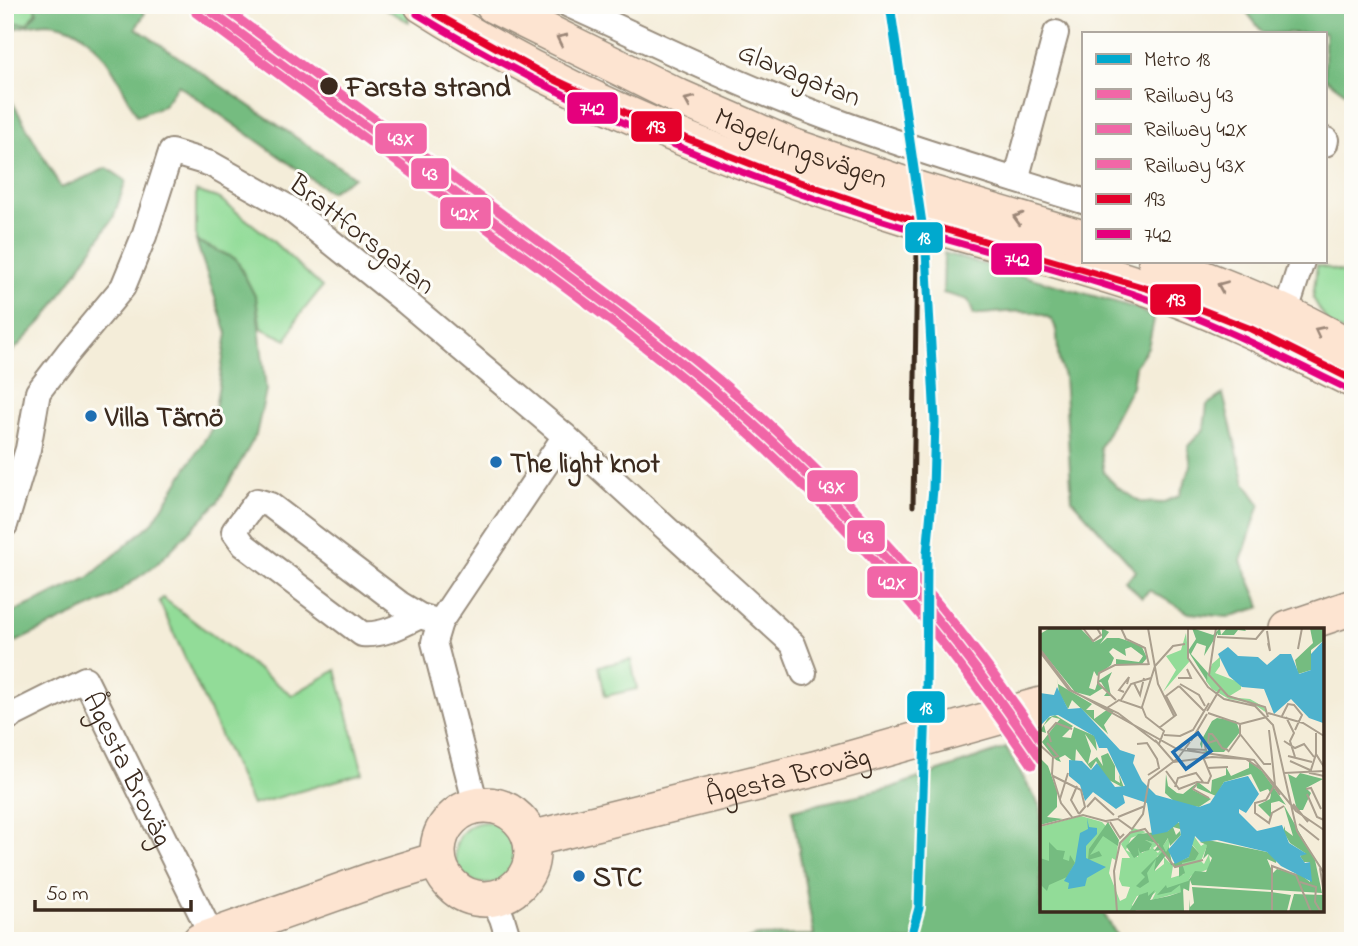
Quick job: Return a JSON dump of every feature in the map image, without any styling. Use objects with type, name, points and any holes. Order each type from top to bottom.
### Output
[{"type":"main road","name":"Magelungsvägen","points":[[493,5],[679,97],[789,145],[920,190],[1082,238]]},
{"type":"main road","name":"Magelungsvägen","points":[[433,8],[550,76],[650,124],[779,175],[909,219],[1149,289],[1251,329],[1353,380]]},
{"type":"main road","points":[[1159,262],[1214,282],[1285,313],[1353,349]]},
{"type":"main road","points":[[1291,628],[1353,607]]},
{"type":"main road","name":"Ågesta Broväg","points":[[531,839],[814,769],[1040,705]]},
{"type":"main road","points":[[484,804],[505,808],[521,820],[531,839],[532,859],[524,879],[514,890],[493,899],[471,897],[456,890],[443,875],[438,859],[439,836],[449,819],[466,807],[484,804]]},
{"type":"main road","name":"Ågesta Broväg","points":[[206,938],[438,859]]},
{"type":"street","name":"Glavagatan","points":[[569,5],[764,93],[961,165],[1082,201]]},
{"type":"street","points":[[1016,180],[1056,33]]},
{"type":"street","name":"Brattforsgatan","points":[[5,525],[28,449],[38,392],[123,287],[144,236],[171,152],[211,164],[289,208],[406,302],[565,436],[793,644],[804,674]]},
{"type":"street","points":[[1285,313],[1298,262]]},
{"type":"street","points":[[430,619],[401,604],[270,505],[257,501],[234,531],[244,545],[362,634],[374,635],[430,619],[565,436]]},
{"type":"street","points":[[430,619],[476,805]]},
{"type":"street","name":"Ågesta Broväg","points":[[5,719],[85,679],[206,938]]},
{"type":"street","points":[[493,899],[509,941]]},
{"type":"green space","points":[[5,5],[34,5],[37,12],[27,24],[11,22],[5,18]]},
{"type":"green space","points":[[34,5],[135,5],[145,13],[136,28],[354,177],[330,192],[178,85],[163,106],[137,116],[104,56],[80,33],[65,26],[48,23],[5,30],[5,18],[11,22],[27,24],[37,12]]},
{"type":"green space","points":[[379,5],[398,5],[408,12],[409,22]]},
{"type":"green space","points":[[1235,5],[1353,5],[1353,98],[1326,79],[1326,32],[1262,32],[1242,6]]},
{"type":"green space","points":[[5,89],[61,188],[107,168],[126,181],[113,218],[46,317],[5,359]]},
{"type":"green space","points":[[196,191],[220,199],[265,234],[322,287],[296,320],[287,340],[261,328],[256,298],[236,259],[196,241]]},
{"type":"green space","points":[[196,241],[236,259],[256,298],[266,390],[256,435],[218,502],[157,564],[108,599],[5,647],[5,616],[88,578],[153,522],[212,428],[227,333]]},
{"type":"green space","points":[[944,253],[1139,309],[1154,320],[1148,347],[1135,366],[1132,386],[1100,447],[1104,473],[1118,488],[1141,502],[1162,503],[1179,496],[1191,466],[1188,446],[1204,429],[1207,405],[1223,394],[1245,483],[1260,504],[1241,561],[1261,607],[1228,617],[1189,613],[1149,590],[1142,598],[1125,581],[1136,571],[1072,500],[1064,376],[1053,322],[1039,313],[1028,312],[974,315],[968,300],[943,293]]},
{"type":"green space","points":[[1317,265],[1353,275],[1353,337],[1329,325],[1313,298]]},
{"type":"green space","points":[[163,598],[292,695],[336,670],[363,773],[252,805],[159,601]]},
{"type":"green space","points":[[631,660],[637,689],[605,696],[599,666]]},
{"type":"green space","points":[[1006,748],[1040,806],[1040,911],[1102,911],[1120,941],[743,941],[756,936],[814,935],[792,810],[890,788]]},
{"type":"green space","points":[[486,822],[508,831],[517,853],[508,875],[486,884],[464,875],[455,853],[464,831]]},
{"type":"railway","points":[[913,506],[917,251]]},
{"type":"metro line","name":"18","points":[[890,5],[926,251],[935,421],[927,554],[926,707],[919,908],[910,941]]},
{"type":"rail line","name":"43","points":[[202,5],[608,306],[701,379],[760,430],[838,506],[910,586],[978,671],[1040,758]]},
{"type":"rail line","name":"43X","points":[[220,5],[621,303],[682,350],[769,424],[844,498],[914,575],[980,656],[1040,740]]},
{"type":"rail line","name":"42X","points":[[196,13],[598,311],[692,385],[752,437],[830,512],[902,593],[969,677],[1032,765]]},
{"type":"transit line","name":"742","points":[[417,14],[572,99],[679,147],[789,190],[882,221],[1071,274],[1145,298],[1223,329],[1348,389]]},
{"type":"transit line","name":"193","points":[[436,14],[549,77],[650,124],[779,175],[909,219],[1149,289],[1251,329],[1353,380]]},
{"type":"place","name":"Farsta strand","points":[[329,86]]},
{"type":"place","name":"Villa Tärnö","points":[[91,416]]},
{"type":"place","name":"The light knot","points":[[496,462]]},
{"type":"place","name":"STC","points":[[579,876]]}]
